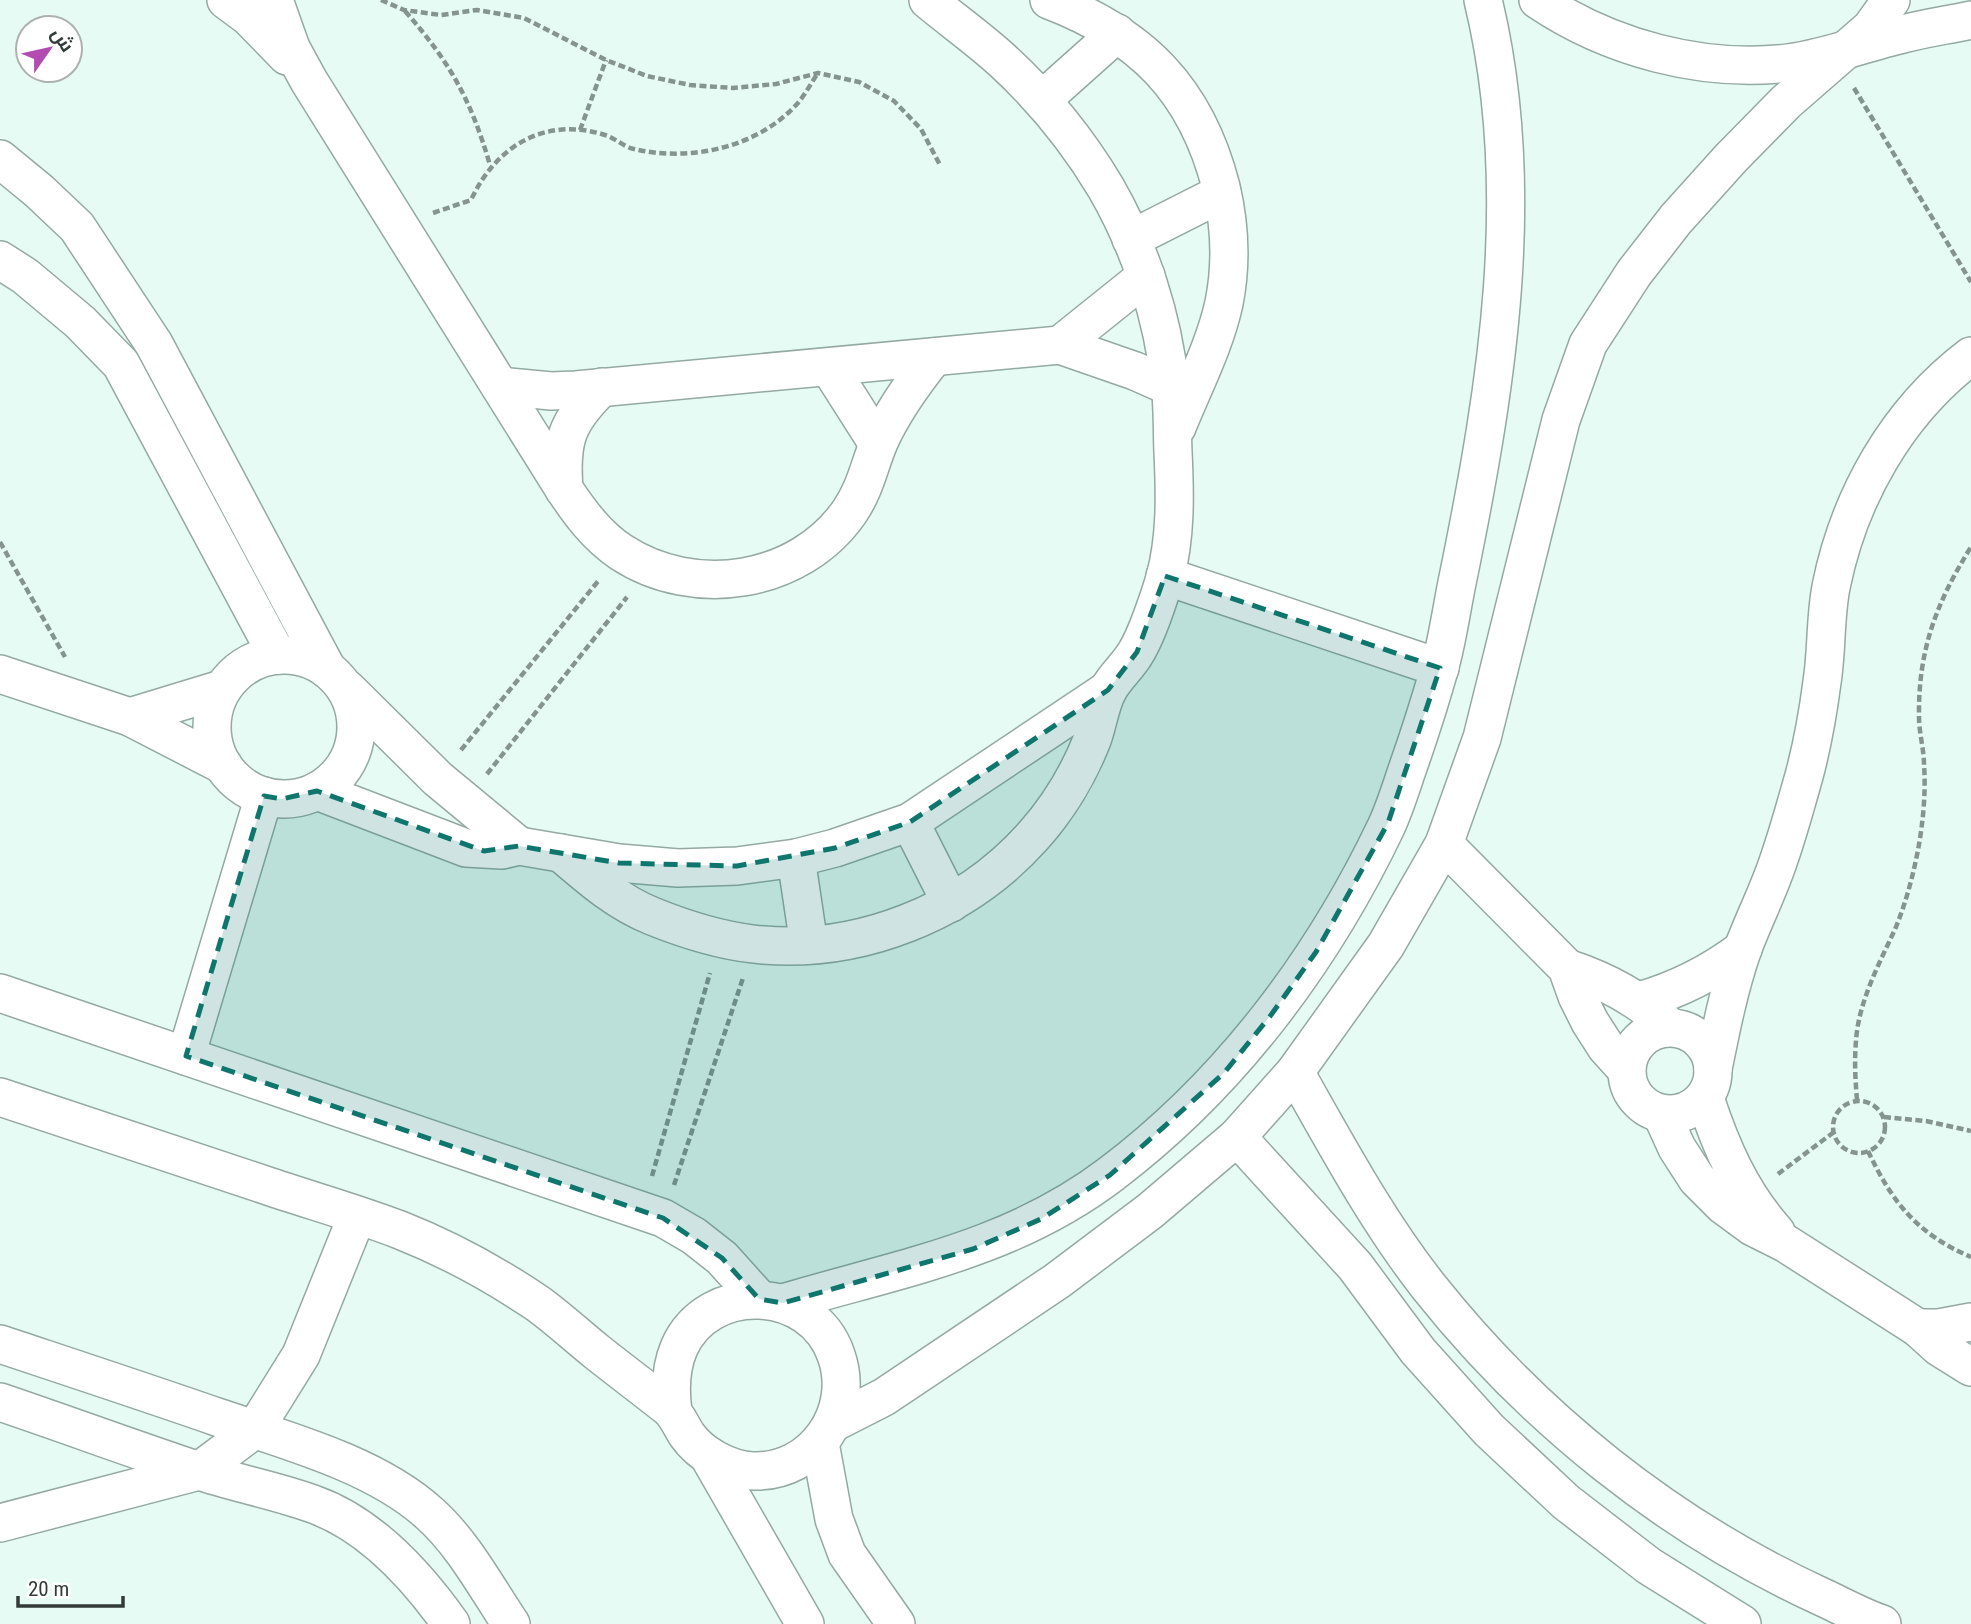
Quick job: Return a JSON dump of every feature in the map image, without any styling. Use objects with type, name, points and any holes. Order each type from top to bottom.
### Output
[{"type":"street","points":[[226,0],[249,18],[309,81]]},
{"type":"street","points":[[274,0],[290,48],[309,81],[564,489],[580,513],[599,534],[636,560],[685,578],[723,580],[760,575],[794,560],[824,539],[849,512],[868,479],[878,443],[913,383],[934,357]]},
{"type":"street","points":[[561,853],[603,889],[650,916],[738,941],[809,945],[882,932],[951,903],[996,872],[1035,834],[1067,790],[1091,741],[1108,690],[1137,652],[1165,576],[1176,508],[1171,387],[1163,336],[1146,275],[1107,189],[1077,143],[1042,100],[1001,59],[928,0]]},
{"type":"street","points":[[1049,0],[1078,11],[1117,33],[1148,57],[1175,86],[1197,119],[1213,155],[1222,193],[1230,267],[1224,304],[1173,438]]},
{"type":"street","points":[[673,1412],[672,1369],[680,1346],[693,1326],[712,1311],[735,1301],[771,1301],[911,1269],[973,1249],[1041,1219],[1110,1175],[1224,1073],[1271,1015],[1357,883],[1388,823],[1440,668],[1473,504],[1498,347],[1507,188],[1501,104],[1483,0]]},
{"type":"street","points":[[1538,0],[1559,15],[1613,40],[1670,56],[1728,64],[1788,63],[1841,55],[1902,34],[1971,20]]},
{"type":"street","points":[[0,1097],[400,1230],[472,1262],[539,1304],[673,1412],[690,1439],[708,1455],[729,1466],[754,1471],[778,1468],[801,1459],[827,1433],[1057,1281],[1150,1211],[1237,1137],[1295,1072],[1386,946],[1444,844],[1482,738],[1561,420],[1588,344],[1634,273],[1676,219],[1786,102],[1871,28],[1891,0]]},
{"type":"street","points":[[1042,100],[1117,33]]},
{"type":"street","points":[[0,159],[78,228],[154,344],[334,676],[351,701],[356,722],[354,742],[347,762],[334,779],[317,790],[301,797],[282,799],[264,796],[241,784],[222,765],[130,717],[0,674]]},
{"type":"street","points":[[1131,239],[1222,193]]},
{"type":"street","points":[[0,260],[25,276],[80,321],[121,364],[277,655]]},
{"type":"street","points":[[1060,345],[1146,275]]},
{"type":"street","points":[[121,364],[154,344]]},
{"type":"street","points":[[500,386],[551,391],[1060,345],[1135,371],[1171,387]]},
{"type":"street","points":[[1671,1027],[1654,1030],[1640,1040],[1630,1053],[1626,1069],[1636,1098],[1648,1109],[1662,1115],[1693,1109],[1709,1084],[1724,1015],[1743,949],[1778,863],[1804,774],[1822,682],[1831,589],[1843,539],[1862,491],[1887,447],[1918,405],[1971,356]]},
{"type":"street","points":[[829,367],[878,443]]},
{"type":"street","points":[[564,489],[562,460],[568,432],[582,407],[602,387]]},
{"type":"street","points":[[1165,576],[1440,668]]},
{"type":"street","points":[[222,765],[216,751],[212,727],[215,704],[222,689],[236,672],[255,660],[277,655],[303,658],[334,676],[451,790],[519,846]]},
{"type":"street","points":[[130,717],[222,689]]},
{"type":"street","points":[[317,790],[466,848],[484,851],[519,846],[619,863],[678,868],[737,866],[796,858],[873,837],[910,822],[1108,690]]},
{"type":"street","points":[[186,1056],[264,796]]},
{"type":"street","points":[[910,822],[951,903]]},
{"type":"street","points":[[1444,844],[1567,968],[1616,987],[1639,1001],[1671,1027],[1686,1031],[1700,1040],[1710,1053],[1709,1084],[1717,1133],[1732,1167],[1751,1199],[1786,1243]]},
{"type":"street","points":[[796,858],[809,945]]},
{"type":"street","points":[[1639,1001],[1694,981],[1743,949]]},
{"type":"street","points":[[1567,968],[1590,1022],[1606,1047],[1626,1069]]},
{"type":"street","points":[[0,993],[652,1214],[694,1236],[771,1301],[805,1314],[823,1331],[836,1352],[842,1376],[841,1400],[827,1433],[834,1519],[847,1554],[896,1624]]},
{"type":"street","points":[[1295,1072],[1364,1194],[1429,1287],[1512,1380],[1586,1449],[1676,1517],[1773,1575],[1882,1624]]},
{"type":"street","points":[[1662,1115],[1677,1148],[1697,1179],[1723,1205],[1753,1227],[1786,1243],[1917,1328],[1971,1367]]},
{"type":"street","points":[[1237,1137],[1355,1266],[1418,1351],[1489,1430],[1566,1502],[1639,1558],[1742,1624]]},
{"type":"street","points":[[0,1523],[199,1471],[255,1429],[301,1354],[357,1216]]},
{"type":"street","points":[[1917,1328],[1939,1328],[1971,1322]]},
{"type":"street","points":[[0,1344],[255,1429],[353,1466],[394,1486],[430,1513],[459,1548],[511,1624]]},
{"type":"street","points":[[0,1402],[199,1471],[315,1504],[356,1527],[392,1554],[425,1587],[451,1624]]},
{"type":"street","points":[[708,1455],[805,1624]]},
{"type":"path","points":[[381,0],[404,10],[440,15],[477,10],[524,18],[606,60],[647,76],[690,85],[733,88],[776,84],[818,73],[859,82],[894,101],[921,129],[940,164]]},
{"type":"path","points":[[404,10],[434,44],[458,81],[478,122],[490,165]]},
{"type":"path","points":[[1841,55],[1971,282]]},
{"type":"path","points":[[580,130],[606,60]]},
{"type":"path","points":[[471,200],[490,165],[509,148],[531,137],[555,130],[580,130],[607,135],[632,149],[668,153],[703,152],[738,143],[770,127],[797,104],[818,73]]},
{"type":"path","points":[[0,542],[92,704]]},
{"type":"path","points":[[1857,1100],[1854,1064],[1857,1029],[1879,961],[1910,886],[1919,847],[1924,765],[1919,719],[1921,673],[1931,628],[1943,596],[1971,547]]},
{"type":"path","points":[[451,790],[636,560]]},
{"type":"path","points":[[451,790],[636,560]]},
{"type":"path","points":[[652,1214],[738,941]]},
{"type":"path","points":[[652,1214],[738,941]]},
{"type":"path","points":[[1857,1100],[1867,1102],[1877,1107],[1884,1117],[1883,1138],[1877,1146],[1868,1151],[1857,1153],[1846,1150],[1838,1142],[1833,1121],[1846,1104],[1857,1100]]},
{"type":"path","points":[[1884,1117],[1926,1121],[1971,1131]]},
{"type":"path","points":[[1751,1199],[1791,1163],[1834,1132]]},
{"type":"path","points":[[1868,1151],[1884,1185],[1907,1215],[1936,1239],[1971,1257]]},
{"type":"highlighted area","points":[[1165,576],[1440,668],[1388,823],[1316,952],[1271,1015],[1224,1073],[1110,1175],[1041,1219],[973,1249],[783,1303],[759,1299],[722,1258],[663,1218],[186,1056],[264,796],[282,799],[317,791],[484,851],[519,846],[619,863],[737,866],[835,848],[910,822],[1108,690],[1137,652]]}]
